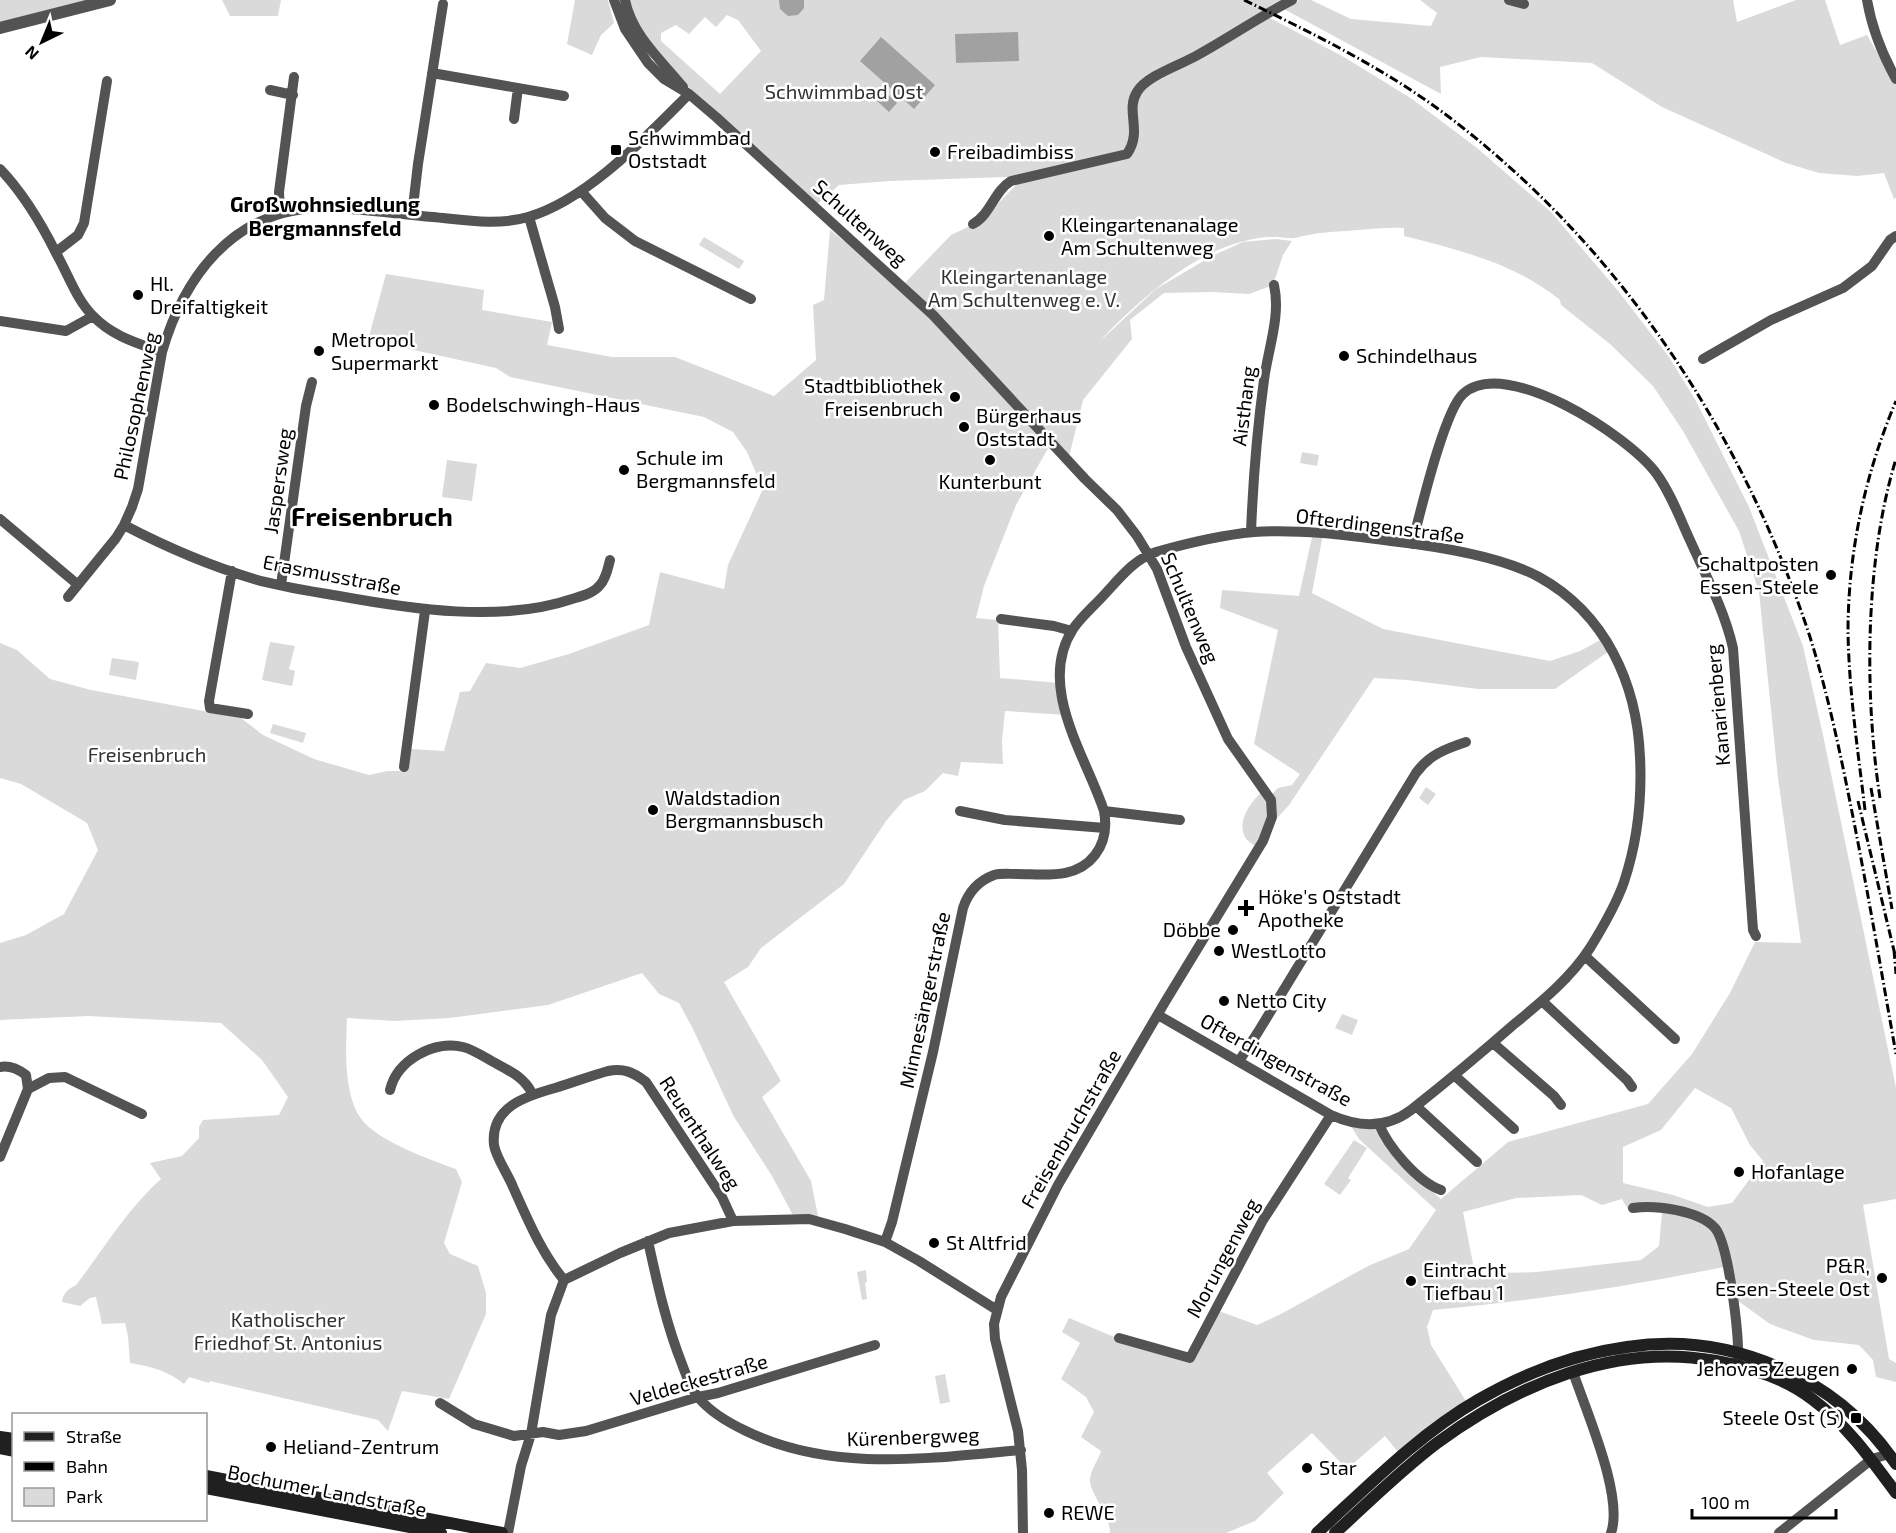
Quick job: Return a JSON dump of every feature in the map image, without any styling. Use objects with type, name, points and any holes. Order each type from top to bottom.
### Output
[{"type":"main road","points":[[1317,1533],[1424,1437],[1478,1400],[1538,1371],[1599,1352],[1647,1345],[1690,1345],[1738,1359],[1810,1397],[1842,1425],[1896,1493]]},
{"type":"main road","points":[[1335,1533],[1436,1444],[1485,1410],[1544,1382],[1612,1361],[1653,1357],[1689,1357],[1768,1362],[1803,1378],[1833,1398],[1849,1411],[1893,1459]]},
{"type":"main road","name":"Bochumer Landstraße","points":[[207,1476],[441,1533]]},
{"type":"main road","name":"Bochumer Landstraße","points":[[207,1488],[418,1526],[502,1533]]},
{"type":"street","points":[[0,28],[110,0]]},
{"type":"street","name":"Schultenweg","points":[[614,0],[625,29],[648,63],[664,79],[688,94],[771,166],[933,315],[1079,473],[1117,510],[1149,554],[1163,584],[1186,647],[1228,739],[1264,789],[1271,804]]},
{"type":"street","name":"Schultenweg","points":[[625,0],[634,25],[646,43],[688,94]]},
{"type":"street","points":[[973,224],[988,212],[1011,181],[1127,154],[1135,139],[1133,100],[1136,92],[1145,83],[1292,0]]},
{"type":"street","points":[[1509,0],[1524,4]]},
{"type":"street","points":[[1867,0],[1872,27],[1886,62],[1896,79]]},
{"type":"street","points":[[412,215],[443,4]]},
{"type":"street","points":[[432,73],[564,96]]},
{"type":"street","points":[[280,213],[279,192],[294,77]]},
{"type":"street","points":[[56,252],[78,235],[84,224],[107,81]]},
{"type":"street","points":[[514,119],[518,88]]},
{"type":"street","points":[[270,90],[293,95]]},
{"type":"street","name":"Philosophenweg","points":[[68,597],[124,525],[138,489],[162,352],[182,301],[194,280],[210,259],[232,237],[280,213],[307,209],[334,208],[476,222],[508,221],[529,217],[581,191],[642,140],[688,94]]},
{"type":"street","points":[[0,169],[22,196],[56,252],[80,298],[93,316],[126,340],[162,352]]},
{"type":"street","points":[[581,191],[605,218],[635,241],[751,299]]},
{"type":"street","points":[[529,217],[555,307],[559,329]]},
{"type":"street","points":[[1703,359],[1771,320],[1843,288],[1872,266],[1890,240],[1896,236]]},
{"type":"street","name":"Aisthang","points":[[1251,532],[1259,416],[1276,307],[1274,285]]},
{"type":"street","points":[[0,321],[66,332],[93,316]]},
{"type":"street","name":"Jaspersweg","points":[[281,585],[312,382]]},
{"type":"street","name":"Kanarienberg","points":[[1412,544],[1450,416],[1461,396],[1477,384],[1514,384],[1560,403],[1596,424],[1647,462],[1667,492],[1724,616],[1733,648],[1753,930],[1756,936]]},
{"type":"street","points":[[0,519],[77,584]]},
{"type":"street","name":"Erasmusstraße","points":[[124,525],[232,571],[281,585],[425,611],[523,610],[561,603],[588,594],[600,585],[607,573],[610,560]]},
{"type":"street","name":"Ofterdingenstraße","points":[[1149,554],[1200,541],[1251,532],[1318,533],[1412,544],[1487,559],[1514,567],[1539,578],[1574,603],[1593,621],[1610,645],[1621,666],[1636,714],[1641,768],[1640,803],[1624,883],[1607,919],[1585,956],[1542,1001],[1416,1106],[1397,1119],[1379,1124],[1350,1122],[1331,1115],[1158,1015]]},
{"type":"street","name":"Minnesängerstraße","points":[[885,1242],[931,1064],[963,908],[968,895],[980,883],[994,875],[1059,874],[1076,871],[1097,853],[1105,836],[1104,811],[1060,698],[1060,666],[1072,631],[1132,566],[1149,554]]},
{"type":"street","name":"Erasmusstraße","points":[[232,571],[209,701],[210,708],[248,714]]},
{"type":"street","name":"Erasmusstraße","points":[[404,767],[425,611]]},
{"type":"street","points":[[1001,620],[1054,626],[1072,631]]},
{"type":"street","points":[[1239,1061],[1416,773],[1436,753],[1466,742]]},
{"type":"street","name":"Freisenbruchstraße","points":[[1023,1533],[1021,1450],[1014,1407],[995,1340],[997,1310],[1011,1277],[1058,1185],[1263,842],[1271,825],[1271,804]]},
{"type":"street","points":[[960,811],[1005,820],[1020,819],[1105,828]]},
{"type":"street","points":[[1104,811],[1180,820]]},
{"type":"street","points":[[1585,956],[1676,1038]]},
{"type":"street","points":[[1542,1001],[1627,1080],[1632,1088]]},
{"type":"street","points":[[1493,1043],[1554,1096],[1561,1105]]},
{"type":"street","points":[[390,1090],[392,1080],[416,1056],[432,1048],[448,1045],[465,1047],[516,1074],[527,1083],[532,1094]]},
{"type":"street","points":[[0,1067],[6,1066],[20,1070],[26,1076],[28,1089],[0,1157]]},
{"type":"street","name":"Reuenthalweg","points":[[564,1280],[548,1260],[535,1237],[495,1148],[494,1131],[500,1117],[512,1105],[532,1094],[608,1071],[618,1069],[632,1071],[646,1082],[722,1197],[733,1221]]},
{"type":"street","points":[[1454,1075],[1514,1130]]},
{"type":"street","points":[[28,1089],[49,1078],[65,1077],[142,1114]]},
{"type":"street","points":[[1416,1106],[1477,1162]]},
{"type":"street","name":"Morungenweg","points":[[1119,1338],[1190,1358],[1263,1220],[1331,1115]]},
{"type":"street","points":[[1379,1124],[1387,1141],[1404,1162],[1441,1191]]},
{"type":"street","points":[[1633,1208],[1647,1206],[1689,1214],[1702,1219],[1718,1231],[1730,1277],[1736,1316],[1738,1359]]},
{"type":"street","points":[[508,1533],[521,1466],[531,1434],[538,1381],[551,1316],[564,1280],[648,1241],[669,1233],[733,1221],[811,1220],[845,1228],[885,1242],[920,1261],[997,1310]]},
{"type":"street","name":"Kürenbergweg","points":[[648,1241],[669,1328],[689,1383],[698,1397],[726,1421],[781,1446],[845,1459],[897,1460],[1021,1450]]},
{"type":"street","name":"Veldeckestraße","points":[[440,1403],[474,1424],[514,1436],[543,1432],[559,1435],[579,1433],[698,1397],[718,1394],[875,1345]]},
{"type":"street","points":[[1573,1372],[1611,1485],[1614,1525],[1611,1533]]},
{"type":"street","points":[[1779,1533],[1872,1460],[1893,1459]]},
{"type":"green space","points":[[0,0],[90,0],[0,23]]},
{"type":"green space","points":[[222,0],[281,0],[278,16],[230,16]]},
{"type":"green space","points":[[575,0],[608,0],[614,23],[601,35],[592,55],[567,44]]},
{"type":"green space","points":[[625,0],[1289,0],[1268,17],[1344,57],[1412,99],[1477,148],[1551,212],[1619,292],[1669,357],[1696,401],[1749,507],[1803,646],[1896,1088],[1896,1199],[1863,1205],[1889,1359],[1896,1363],[1896,1382],[1876,1377],[1873,1360],[1859,1345],[1814,1340],[1770,1324],[1734,1298],[1729,1266],[1582,1292],[1433,1310],[1427,1327],[1431,1345],[1469,1406],[1402,1457],[1385,1436],[1347,1469],[1312,1433],[1267,1473],[1284,1493],[1255,1521],[1226,1533],[1110,1533],[1107,1519],[1093,1491],[1090,1479],[1101,1451],[1081,1437],[1094,1412],[1086,1397],[1061,1379],[1080,1343],[1062,1332],[1069,1318],[1119,1339],[1190,1358],[1216,1310],[1257,1325],[1368,1266],[1409,1249],[1436,1210],[1359,1139],[1349,1123],[1376,1125],[1379,1135],[1393,1155],[1441,1199],[1508,1142],[1648,1104],[1692,1054],[1730,993],[1755,942],[1801,943],[1778,778],[1759,592],[1739,531],[1683,431],[1653,386],[1610,344],[1561,305],[1560,300],[1524,276],[1486,259],[1404,236],[1404,228],[1249,240],[1225,247],[1205,256],[1156,289],[1212,256],[1243,242],[1276,239],[1292,241],[1283,255],[1273,285],[1249,294],[1164,293],[1130,320],[1132,339],[1083,400],[1068,461],[1051,443],[1016,505],[984,586],[976,618],[998,620],[1000,678],[1059,683],[1066,715],[1005,711],[1002,741],[1003,764],[961,762],[958,776],[943,773],[925,791],[904,800],[886,821],[844,884],[761,948],[748,967],[724,982],[781,1081],[762,1097],[811,1181],[819,1221],[795,1219],[772,1176],[734,1117],[679,1003],[659,994],[642,973],[548,1005],[450,1018],[395,1021],[347,1018],[348,1082],[360,1117],[377,1134],[418,1155],[456,1169],[462,1182],[444,1243],[450,1254],[478,1266],[486,1293],[486,1314],[449,1399],[402,1391],[388,1431],[378,1420],[210,1381],[209,1383],[189,1377],[184,1384],[158,1370],[130,1363],[125,1323],[102,1324],[96,1297],[90,1298],[80,1306],[62,1302],[68,1290],[76,1285],[127,1216],[161,1179],[150,1163],[182,1156],[199,1138],[199,1127],[203,1120],[279,1115],[288,1097],[262,1060],[221,1023],[88,1016],[0,1020],[0,943],[26,935],[64,914],[98,850],[87,823],[21,784],[0,778],[0,643],[17,650],[50,679],[91,690],[241,718],[263,735],[314,759],[369,775],[401,771],[411,749],[444,751],[460,692],[470,691],[486,663],[520,668],[569,654],[649,625],[660,572],[724,589],[728,565],[763,489],[747,452],[733,432],[704,417],[510,377],[496,368],[368,340],[386,274],[484,290],[482,310],[552,322],[547,345],[612,357],[675,357],[774,396],[816,360],[813,305],[824,300],[830,230],[902,286],[951,235],[981,221],[1018,183],[1006,177],[839,185],[815,206],[716,117],[653,53]],"holes":[[[727,15],[738,20],[761,51],[720,94],[661,41],[661,33],[676,25],[689,34],[705,17],[716,27]],[[1156,289],[1099,342],[1129,312]],[[1695,1088],[1731,1108],[1750,1145],[1763,1161],[1732,1203],[1708,1207],[1673,1195],[1623,1183],[1623,1147],[1661,1130]],[[1581,1195],[1602,1205],[1622,1199],[1630,1213],[1650,1211],[1662,1213],[1659,1246],[1641,1260],[1537,1272],[1475,1274],[1463,1212],[1516,1198]]]},
{"type":"green space","points":[[1299,0],[1311,0],[1351,19],[1431,26],[1437,13],[1420,0],[1733,0],[1737,22],[1796,0],[1825,0],[1840,45],[1867,35],[1896,85],[1896,198],[1894,199],[1884,173],[1857,176],[1819,173],[1786,163],[1662,107],[1592,63],[1481,57],[1440,67],[1441,94],[1282,8]]},
{"type":"green space","points":[[704,237],[744,261],[739,269],[699,245]]},
{"type":"green space","points":[[1302,452],[1319,455],[1317,466],[1300,463]]},
{"type":"green space","points":[[447,460],[477,464],[472,501],[442,497]]},
{"type":"green space","points":[[1313,533],[1323,534],[1312,593],[1383,629],[1550,661],[1580,651],[1604,638],[1612,649],[1555,689],[1478,689],[1374,678],[1289,805],[1278,817],[1272,819],[1259,848],[1247,840],[1244,833],[1242,826],[1246,812],[1264,790],[1269,797],[1278,788],[1292,785],[1300,774],[1254,744],[1278,630],[1220,608],[1222,590],[1299,596]]},
{"type":"green space","points":[[270,642],[295,646],[289,669],[295,671],[292,686],[262,680]]},
{"type":"green space","points":[[112,658],[139,662],[136,680],[109,675]]},
{"type":"green space","points":[[273,724],[306,733],[303,743],[270,733]]},
{"type":"green space","points":[[1426,787],[1436,794],[1428,805],[1419,798]]},
{"type":"green space","points":[[1342,1014],[1358,1020],[1352,1035],[1335,1028]]},
{"type":"green space","points":[[1354,1140],[1367,1148],[1348,1178],[1351,1180],[1340,1195],[1324,1184]]},
{"type":"green space","points":[[866,1270],[867,1299],[862,1300],[857,1272]]},
{"type":"green space","points":[[945,1374],[950,1402],[940,1404],[935,1376]]},
{"type":"shaded area","points":[[779,0],[804,0],[804,8],[798,15],[788,16],[780,9]]},
{"type":"shaded area","points":[[1018,32],[1019,61],[956,63],[955,34]]},
{"type":"shaded area","points":[[881,37],[935,85],[914,109],[860,61]]},
{"type":"shaded area","points":[[884,91],[897,103],[889,112],[876,100]]},
{"type":"railway","points":[[1244,0],[1323,39],[1400,83],[1449,117],[1511,168],[1568,224],[1621,285],[1668,349],[1711,417],[1749,488],[1782,561],[1816,657],[1850,802],[1896,1054]]},
{"type":"railway","points":[[1865,810],[1850,677],[1848,632],[1851,572],[1867,485],[1896,401]]},
{"type":"railway","points":[[1880,798],[1871,715],[1870,627],[1878,540],[1896,459]]},
{"type":"railway","points":[[1871,788],[1892,909]]},
{"type":"railway","points":[[1858,801],[1896,959]]},
{"type":"railway","points":[[1894,950],[1896,974]]},
{"type":"place","name":"Schwimmbad Oststadt","points":[[616,150]]},
{"type":"place","name":"Freibadimbiss","points":[[935,152]]},
{"type":"place","name":"Kleingartenanalage Am Schultenweg","points":[[1049,236]]},
{"type":"place","name":"Hl. Dreifaltigkeit","points":[[138,295]]},
{"type":"place","name":"Metropol Supermarkt","points":[[319,351]]},
{"type":"place","name":"Schindelhaus","points":[[1344,356]]},
{"type":"place","name":"Stadtbibliothek Freisenbruch","points":[[955,397]]},
{"type":"place","name":"Bodelschwingh-Haus","points":[[434,405]]},
{"type":"place","name":"Bürgerhaus Oststadt","points":[[964,427]]},
{"type":"place","name":"Kunterbunt","points":[[990,460]]},
{"type":"place","name":"Schule im Bergmannsfeld","points":[[624,470]]},
{"type":"place","name":"Schaltposten Essen-Steele","points":[[1831,575]]},
{"type":"place","name":"Waldstadion Bergmannsbusch","points":[[653,810]]},
{"type":"place","name":"Höke's Oststadt Apotheke","points":[[1246,908]]},
{"type":"place","name":"Döbbe","points":[[1233,930]]},
{"type":"place","name":"WestLotto","points":[[1219,951]]},
{"type":"place","name":"Netto City","points":[[1224,1001]]},
{"type":"place","name":"Hofanlage","points":[[1739,1172]]},
{"type":"place","name":"St Altfrid","points":[[934,1243]]},
{"type":"place","name":"P&R, Essen-Steele Ost","points":[[1882,1278]]},
{"type":"place","name":"Eintracht Tiefbau 1","points":[[1411,1281]]},
{"type":"place","name":"Jehovas Zeugen","points":[[1852,1369]]},
{"type":"place","name":"Steele Ost (S)","points":[[1856,1418]]},
{"type":"place","name":"Heliand-Zentrum","points":[[271,1447]]},
{"type":"place","name":"Star","points":[[1307,1468]]},
{"type":"place","name":"REWE","points":[[1049,1513]]},
{"type":"district","name":"Großwohnsiedlung Bergmannsfeld","points":[[325,217]]},
{"type":"district","name":"Freisenbruch","points":[[372,517]]},
{"type":"park label","name":"Schwimmbad Ost","points":[[844,92]]},
{"type":"park label","name":"Kleingartenanlage Am Schultenweg e. V.","points":[[1024,288]]},
{"type":"park label","name":"Katholischer Friedhof St. Antonius","points":[[288,1332]]}]
